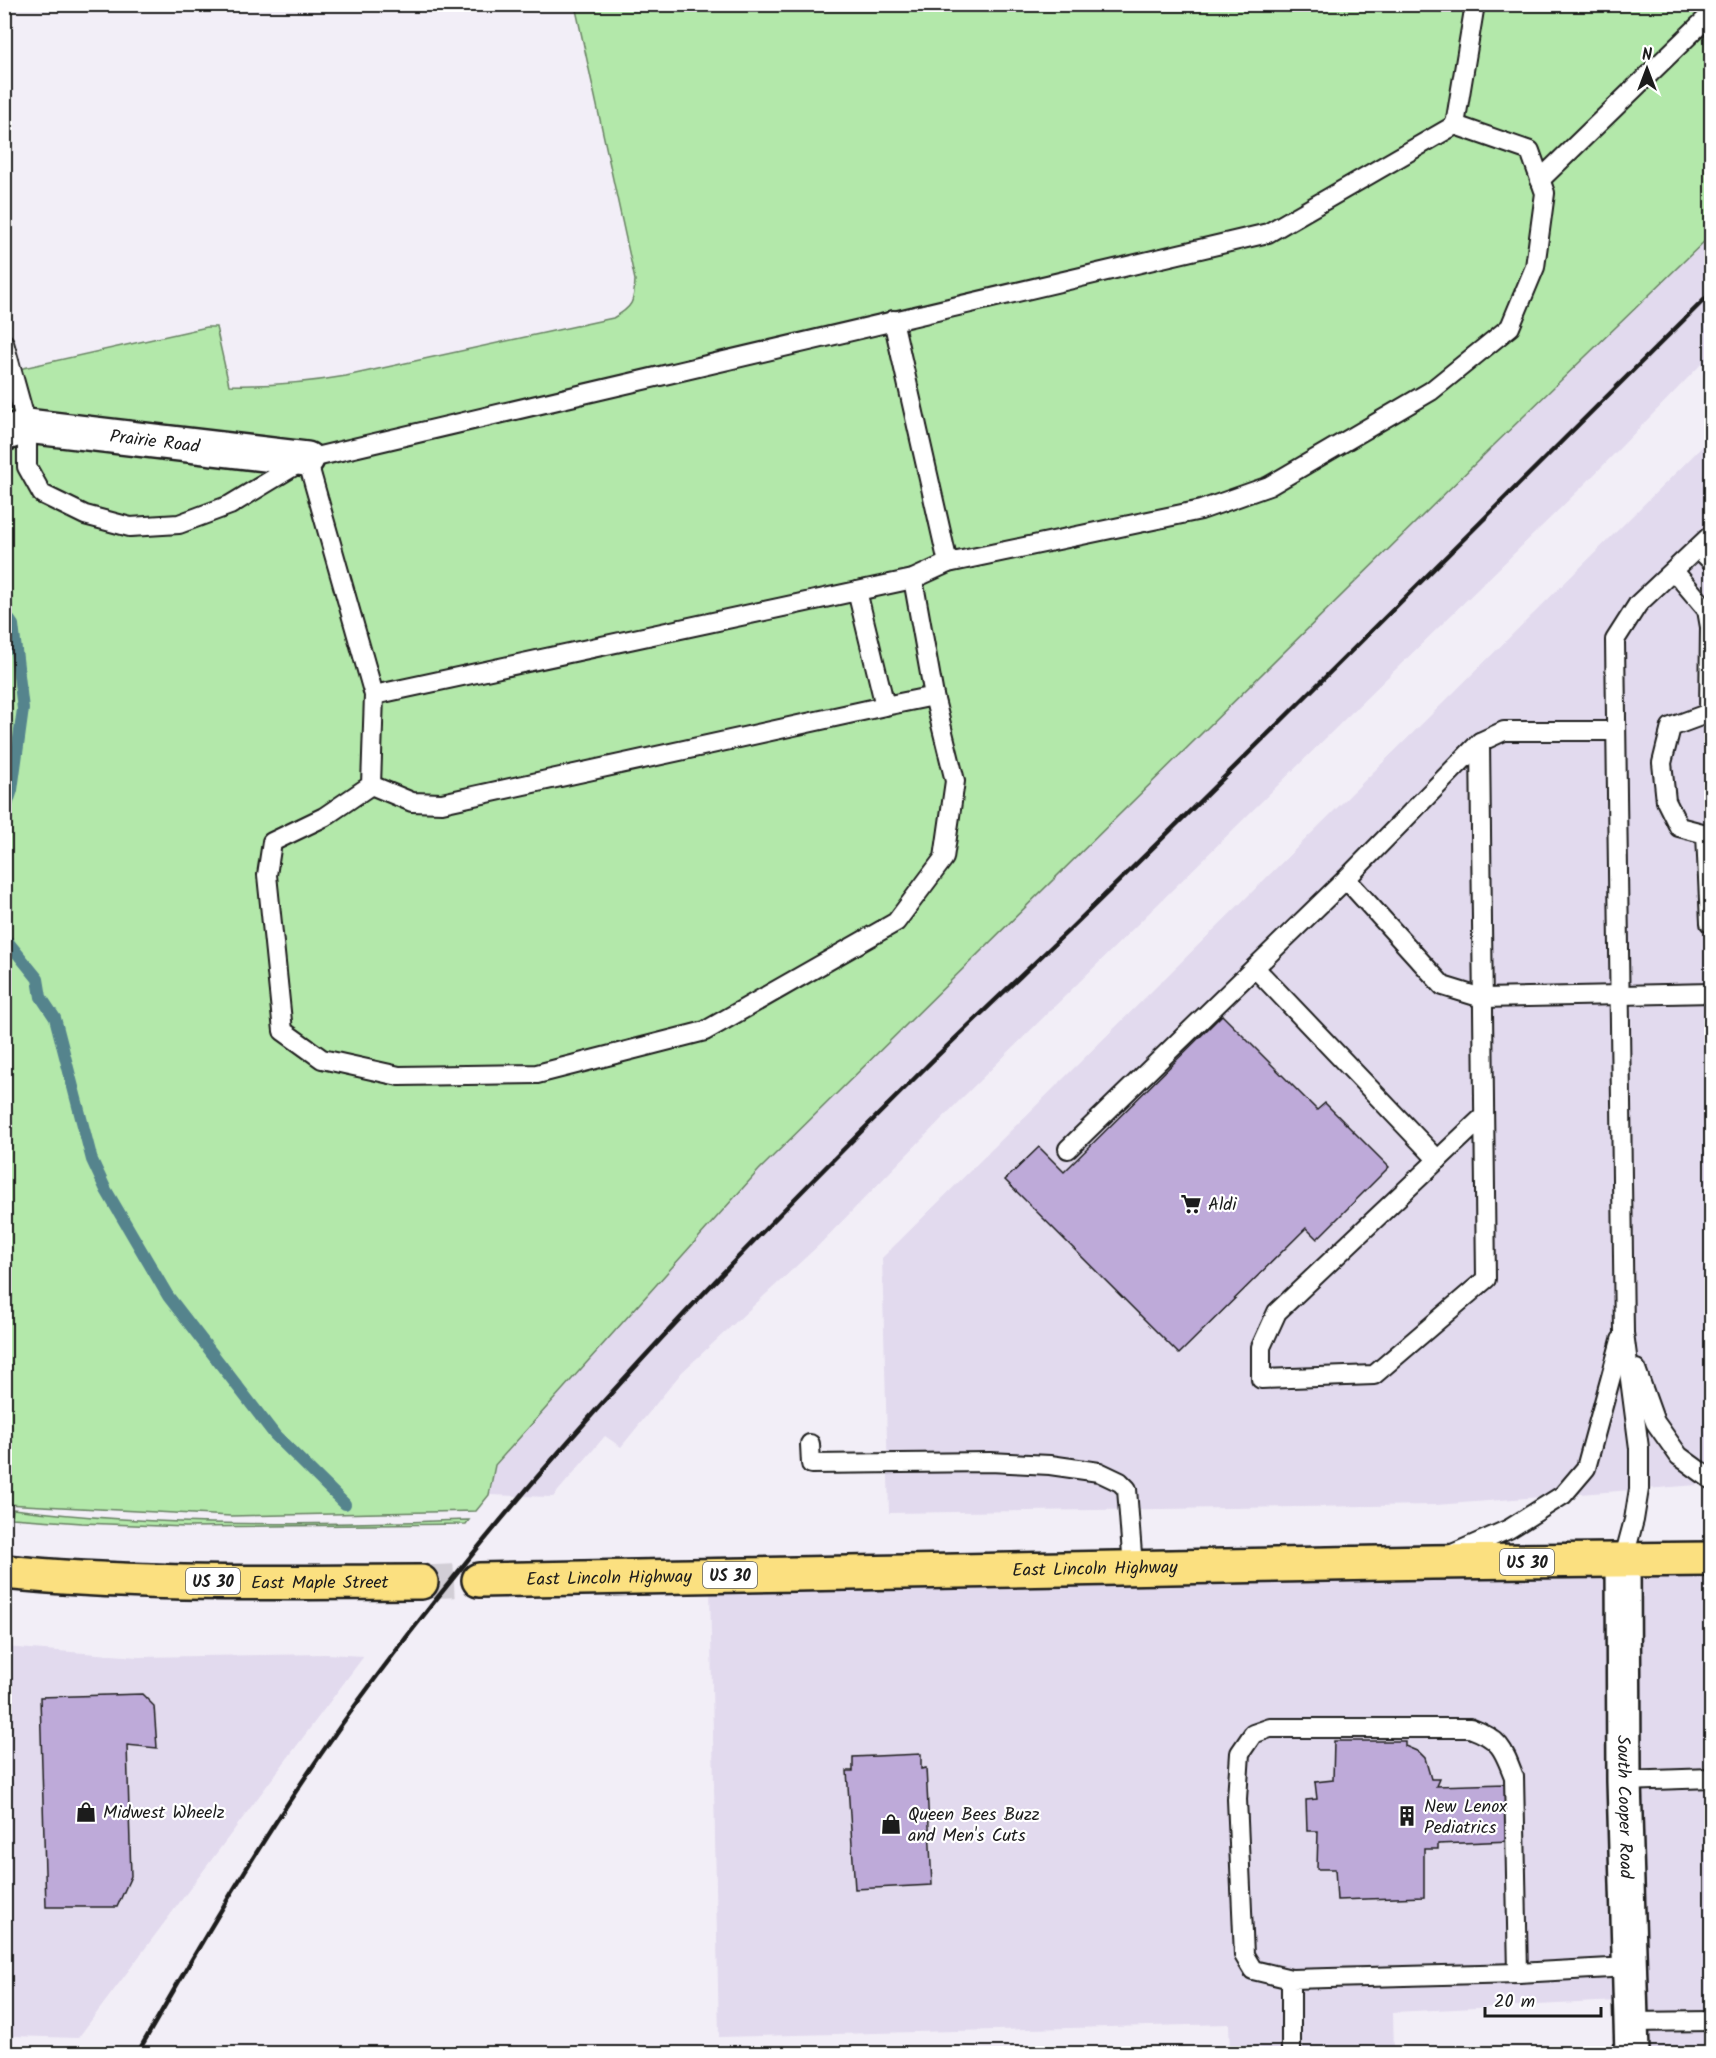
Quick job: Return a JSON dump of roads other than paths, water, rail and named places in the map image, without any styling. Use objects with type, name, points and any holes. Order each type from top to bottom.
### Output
[{"type":"main road","name":"East Lincoln Highway","points":[[479,1580],[1133,1567],[1712,1559]]},
{"type":"main road","name":"East Maple Street","points":[[4,1572],[89,1578],[421,1582]]},
{"type":"street","name":"Prairie Road","points":[[16,430],[307,459]]},
{"type":"street","name":"South Cooper Road","points":[[1623,1562],[1624,1780],[1632,2038]]},
{"type":"lane","points":[[1455,125],[1475,4]]},
{"type":"lane","points":[[1540,180],[1712,13]]},
{"type":"lane","points":[[4,343],[16,430],[27,467],[42,494],[85,515],[130,527],[179,524],[230,505],[307,459],[1268,233],[1455,125],[1530,152],[1545,193],[1535,267],[1510,327],[1431,391],[1269,486],[1201,510],[948,563],[913,579],[374,695]]},
{"type":"lane","points":[[893,320],[948,563]]},
{"type":"lane","points":[[307,459],[374,695],[371,785]]},
{"type":"lane","points":[[1623,1562],[1639,1489],[1639,1448],[1623,1333],[1615,640],[1638,604],[1712,534]]},
{"type":"lane","points":[[1698,548],[1712,562]]},
{"type":"lane","points":[[1674,571],[1707,610],[1711,627],[1709,713],[1671,727],[1662,763],[1666,801],[1679,827],[1706,834],[1708,908],[1712,924]]},
{"type":"lane","points":[[371,785],[324,817],[272,842],[267,875],[283,1031],[322,1059],[399,1076],[537,1074],[705,1031],[896,922],[944,858],[955,781],[934,696],[913,579]]},
{"type":"lane","points":[[857,591],[885,706]]},
{"type":"lane","points":[[371,785],[412,802],[442,803],[934,696]]},
{"type":"lane","points":[[1068,1149],[1346,879],[1480,742],[1504,731],[1616,730]]},
{"type":"lane","points":[[1480,742],[1486,1279],[1374,1375],[1261,1378],[1261,1347],[1277,1312],[1484,1116]]},
{"type":"lane","points":[[1346,879],[1443,986],[1482,998],[1712,993]]},
{"type":"lane","points":[[1255,968],[1438,1160]]},
{"type":"lane","points":[[1623,1333],[1654,1422],[1679,1456],[1712,1480]]},
{"type":"lane","points":[[1432,1562],[1509,1529],[1563,1495],[1586,1468],[1623,1333]]},
{"type":"lane","points":[[810,1444],[811,1464],[990,1462],[1050,1465],[1099,1472],[1119,1482],[1127,1489],[1133,1567]]},
{"type":"lane","points":[[1518,1973],[1514,1777],[1504,1752],[1489,1735],[1470,1728],[1270,1728],[1253,1734],[1240,1754],[1237,1798],[1244,1955],[1253,1970],[1291,1979],[1518,1973],[1629,1967]]},
{"type":"lane","points":[[1624,1780],[1712,1778]]},
{"type":"lane","points":[[1291,1979],[1291,2054]]},
{"type":"lane","points":[[1632,2038],[1712,2021]]},
{"type":"waterway","points":[[4,612],[13,625],[23,709],[12,790],[4,814]]},
{"type":"waterway","points":[[4,937],[38,979],[41,997],[55,1018],[92,1160],[106,1190],[168,1296],[275,1435],[345,1504]]},
{"type":"tunnel","points":[[421,1582],[479,1580]]},
{"type":"railway","points":[[137,2054],[252,1859],[347,1717],[442,1592],[572,1437],[709,1287],[851,1142],[1150,851],[1712,292]]},
{"type":"place","name":"Aldi","points":[[1191,1204]]},
{"type":"place","name":"Midwest Wheelz","points":[[86,1812]]},
{"type":"place","name":"New Lenox Pediatrics","points":[[1407,1816]]},
{"type":"place","name":"Queen Bees Buzz and Men's Cuts","points":[[891,1824]]}]
